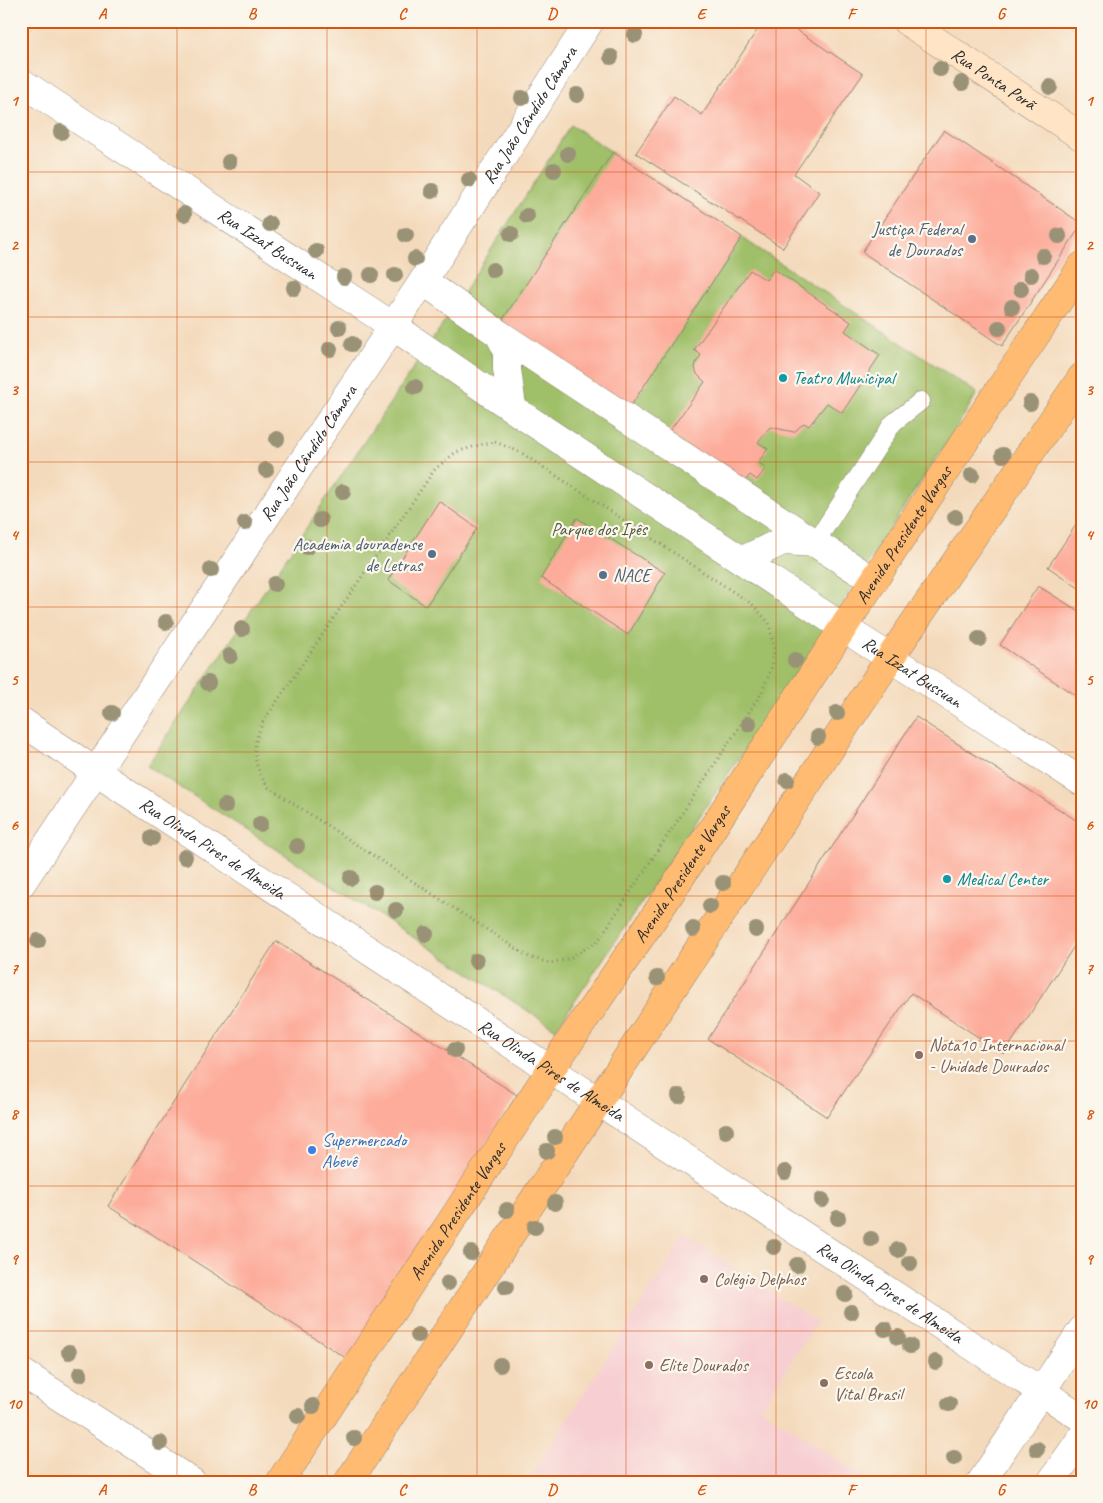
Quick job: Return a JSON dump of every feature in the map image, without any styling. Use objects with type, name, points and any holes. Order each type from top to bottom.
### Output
[{"type":"main road","name":"Avenida Presidente Vargas","points":[[280,1482],[551,1069],[673,890],[1082,266]]},
{"type":"main road","points":[[348,1482],[890,658],[1082,377]]},
{"type":"street","name":"Rua João Cândido Câmara","points":[[21,884],[423,281],[590,21]]},
{"type":"street","name":"Rua Ponta Porã","points":[[906,21],[1082,137]]},
{"type":"street","name":"Rua Izzat Bussuan","points":[[21,82],[393,326],[522,415],[844,628],[1082,782]]},
{"type":"street","points":[[423,281],[498,334],[874,581]]},
{"type":"street","points":[[498,334],[507,350],[507,369],[512,407]]},
{"type":"street","points":[[743,560],[783,541],[815,542]]},
{"type":"street","name":"Rua Olinda Pires de Almeida","points":[[21,721],[1082,1418]]},
{"type":"street","points":[[982,1482],[1082,1330]]},
{"type":"street","points":[[21,1372],[192,1482]]},
{"type":"street","points":[[1051,1482],[1082,1436]]},
{"type":"lane","points":[[815,542],[894,423],[921,401]]},
{"type":"path","points":[[495,442],[520,452],[752,604],[769,623],[774,649],[772,667],[761,694],[598,941],[568,959],[550,963],[529,957],[268,786],[258,771],[254,753],[257,736],[263,722],[435,469],[456,452],[479,445],[495,442]]},
{"type":"shaded area","name":"Elite Dourados","points":[[685,1236],[817,1322],[761,1408],[871,1482],[527,1482]]},
{"type":"green space","name":"Parque dos Ipês","points":[[571,125],[977,393],[814,647],[556,1029],[147,766],[453,309]]},
{"type":"building","points":[[763,21],[783,21],[863,74],[794,174],[819,192],[783,248],[636,153],[674,96],[702,115]]},
{"type":"building","name":"Justiça Federal de Dourados","points":[[944,130],[1082,224],[1002,346],[862,252]]},
{"type":"building","points":[[613,152],[742,237],[630,407],[501,322]]},
{"type":"building","name":"Teatro Municipal","points":[[774,269],[851,322],[845,331],[880,355],[842,413],[827,403],[809,426],[804,423],[794,432],[770,427],[758,442],[768,449],[758,462],[766,468],[757,480],[750,475],[742,485],[668,433],[705,382],[697,374],[695,368],[701,355],[694,350],[750,270],[766,280]]},
{"type":"building","name":"Academia douradense de Letras","points":[[439,501],[477,528],[426,606],[388,580]]},
{"type":"building","points":[[1082,516],[1082,590],[1048,567]]},
{"type":"building","name":"NACE","points":[[577,518],[665,573],[628,635],[541,578]]},
{"type":"building","points":[[1038,586],[1082,613],[1082,700],[1000,645]]},
{"type":"building","name":"Medical Center","points":[[916,717],[1082,824],[1082,934],[1004,1054],[911,993],[827,1117],[708,1039]]},
{"type":"building","name":"Supermercado Abevê","points":[[276,941],[517,1095],[349,1360],[108,1206]]},
{"type":"place","name":"Justiça Federal de Dourados","points":[[972,239]]},
{"type":"place","name":"Teatro Municipal","points":[[783,378]]},
{"type":"place","name":"Academia douradense de Letras","points":[[432,554]]},
{"type":"place","name":"NACE","points":[[603,575]]},
{"type":"place","name":"Medical Center","points":[[947,879]]},
{"type":"place","name":"Nota10 Internacional - Unidade Dourados","points":[[919,1055]]},
{"type":"place","name":"Supermercado Abevê","points":[[312,1150]]},
{"type":"place","name":"Colégio Delphos","points":[[704,1279]]},
{"type":"place","name":"Elite Dourados","points":[[649,1365]]},
{"type":"place","name":"Escola Vital Brasil","points":[[824,1383]]}]
